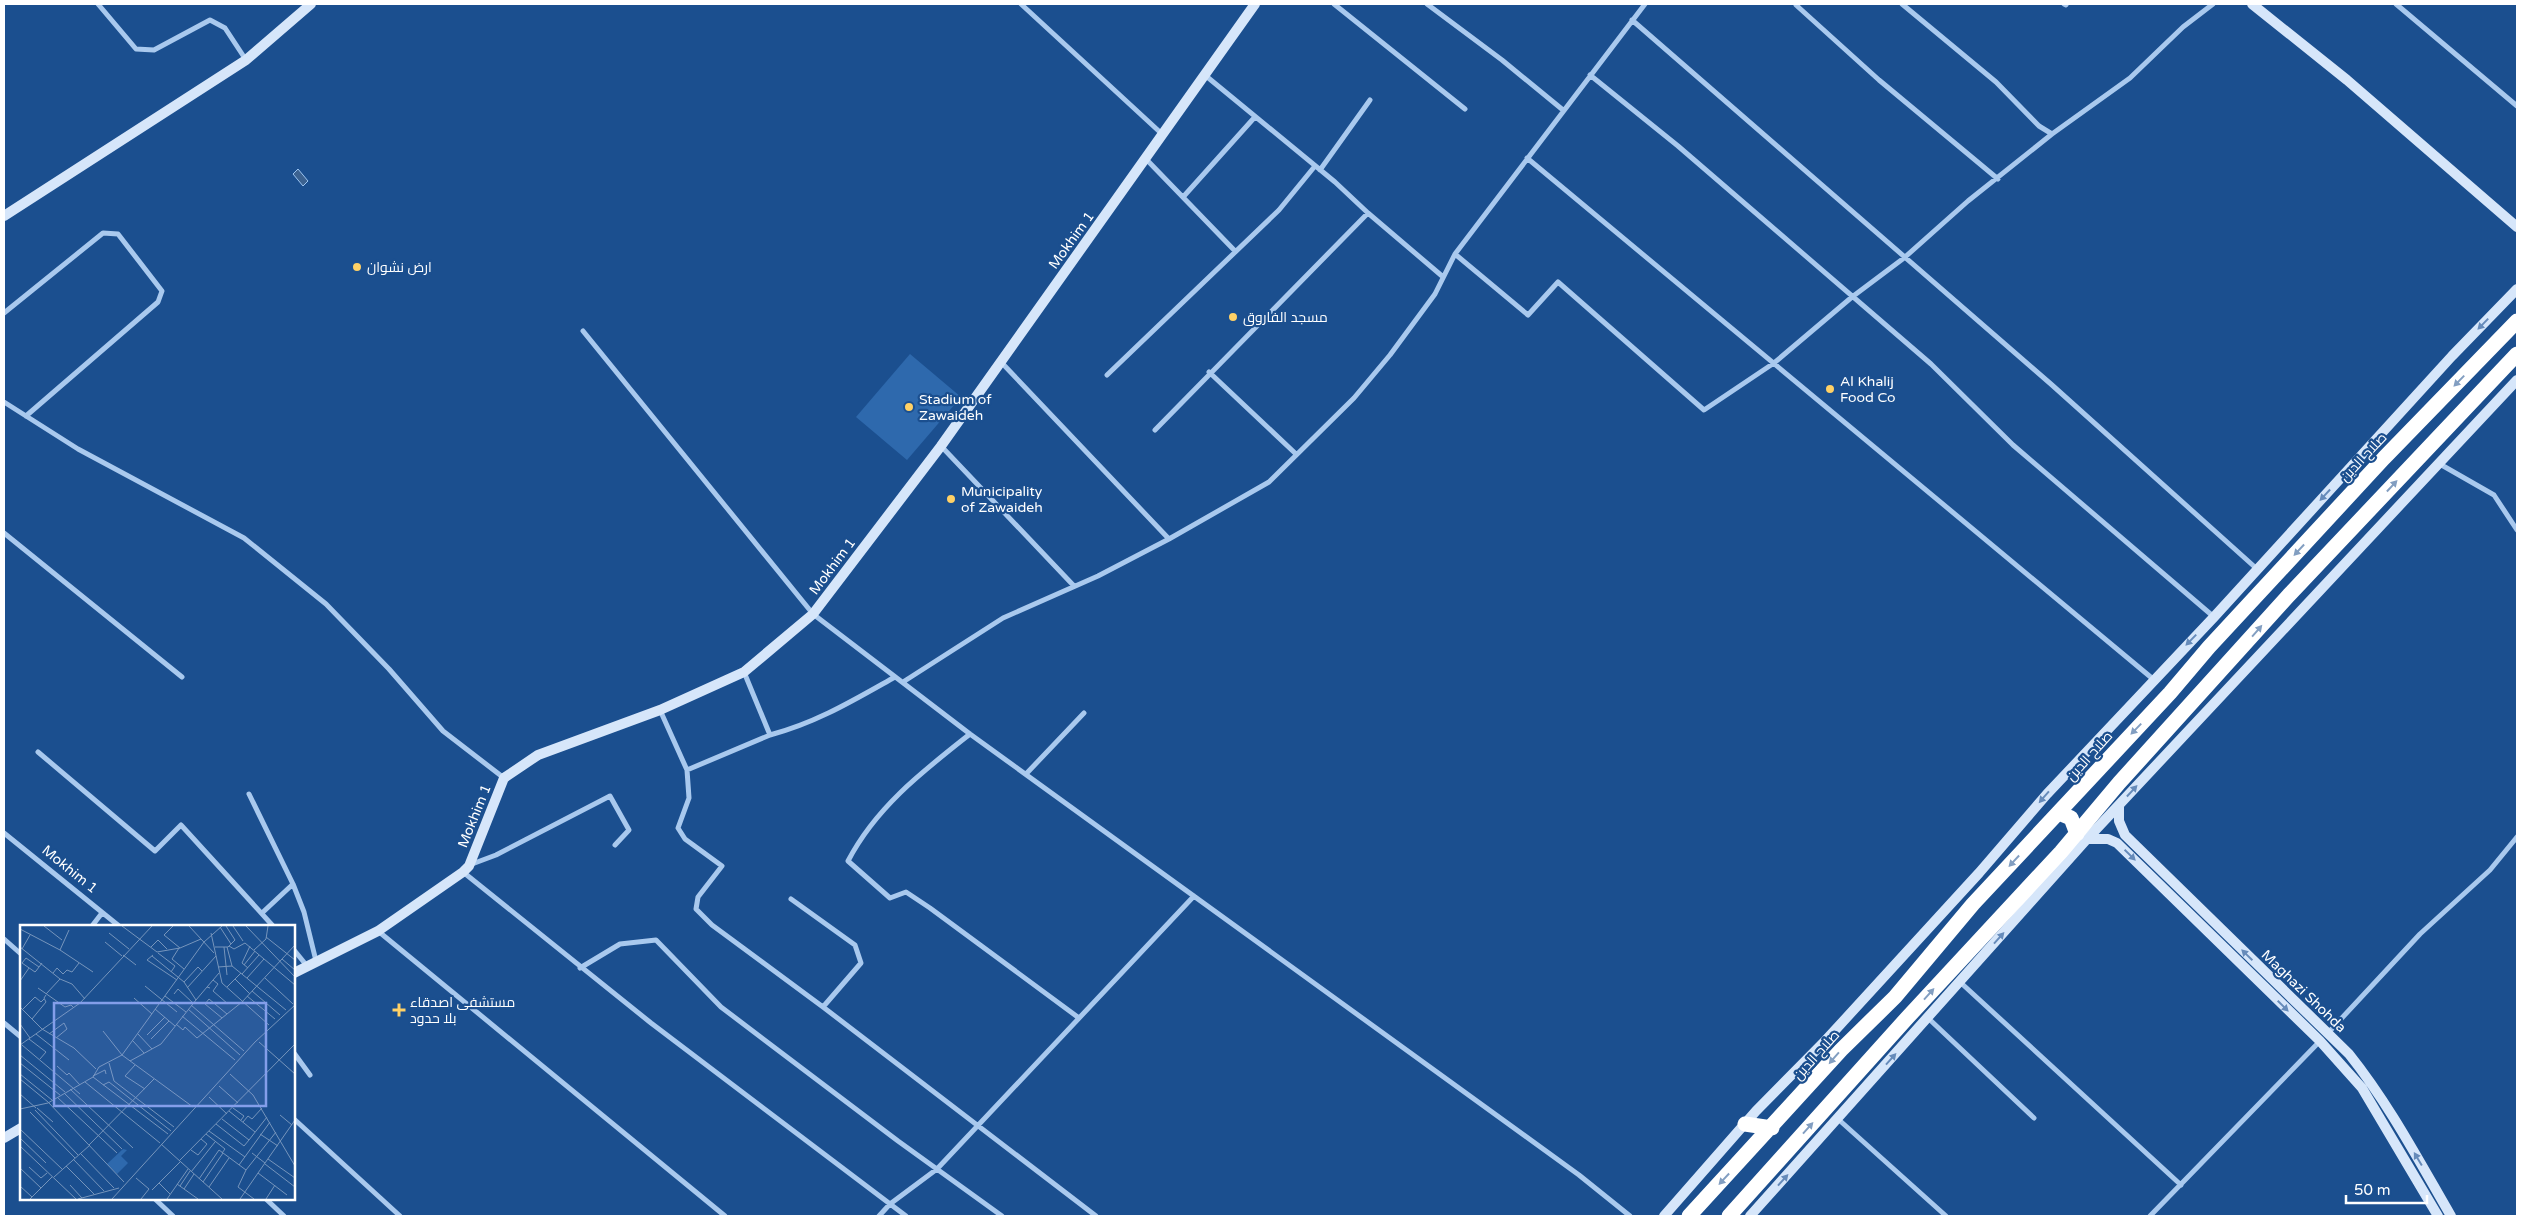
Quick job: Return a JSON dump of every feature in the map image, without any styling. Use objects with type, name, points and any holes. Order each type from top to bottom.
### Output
[{"type":"highway","name":"صلاح الدين","points":[[1689,1216],[1772,1128],[1841,1050],[1895,997],[1973,904],[2059,813],[2384,458],[2517,321]]},
{"type":"highway","points":[[1729,1216],[1907,1018],[2082,836],[2119,783],[2289,595],[2517,354]]},
{"type":"highway","points":[[2059,813],[2071,818],[2082,836]]},
{"type":"highway","points":[[1895,997],[1907,1018]]},
{"type":"highway","points":[[1745,1124],[1772,1128]]},
{"type":"street","points":[[98,4],[136,49],[154,50],[210,20],[225,28],[246,60]]},
{"type":"street","points":[[4,216],[246,60],[311,4]]},
{"type":"street","points":[[1022,4],[1162,134]]},
{"type":"street","name":"Mokhim 1","points":[[466,869],[504,778],[538,755],[660,710],[744,672],[813,614],[941,446],[964,410],[1001,362],[1162,134],[1206,76],[1255,4]]},
{"type":"street","points":[[1334,4],[1465,110]]},
{"type":"street","points":[[1426,4],[1502,60],[1563,110]]},
{"type":"street","points":[[903,682],[1003,618],[1098,576],[1169,539],[1269,482],[1354,398],[1384,362],[1435,294],[1442,276],[1455,254],[1645,4]]},
{"type":"street","points":[[1798,4],[1796,5],[1879,80],[1998,178]]},
{"type":"street","points":[[1902,4],[1996,82],[2039,126],[2052,134]]},
{"type":"street","points":[[1455,254],[1528,315],[1558,282],[1704,410],[1774,363],[1852,297],[1904,258],[1968,201],[2052,134],[2130,78],[2183,27],[2213,4]]},
{"type":"street","points":[[2252,4],[2348,80],[2517,227]]},
{"type":"street","points":[[2396,4],[2517,106]]},
{"type":"street","points":[[1632,20],[2052,385],[2257,569]]},
{"type":"street","points":[[1590,75],[1678,146],[1931,364],[2013,445],[2214,617]]},
{"type":"street","points":[[1206,76],[1254,118],[1320,170],[1442,276]]},
{"type":"street","points":[[1320,170],[1370,100]]},
{"type":"street","points":[[1184,196],[1254,118]]},
{"type":"street","points":[[1145,158],[1184,196],[1235,251]]},
{"type":"street","points":[[1527,158],[2153,680]]},
{"type":"street","points":[[1107,375],[1279,210],[1315,166]]},
{"type":"street","points":[[1155,430],[1209,372],[1368,213]]},
{"type":"street","points":[[4,312],[103,232],[118,234],[162,291],[158,302],[26,416]]},
{"type":"street","points":[[1664,1216],[1745,1124],[1960,894],[2047,794],[2214,617],[2452,356],[2517,290]]},
{"type":"street","points":[[583,331],[813,614],[970,734],[1579,1175],[1630,1216]]},
{"type":"street","points":[[1001,362],[1169,539]]},
{"type":"street","points":[[1209,372],[1296,454]]},
{"type":"street","points":[[1750,1216],[1960,982],[2082,836],[2119,805],[2517,380]]},
{"type":"street","points":[[4,402],[78,449],[244,538],[326,604],[389,669],[443,731],[504,778]]},
{"type":"street","points":[[941,446],[1074,586]]},
{"type":"street","points":[[2438,463],[2494,495],[2517,530]]},
{"type":"street","points":[[4,534],[182,677]]},
{"type":"street","points":[[744,672],[770,735]]},
{"type":"street","points":[[687,770],[770,735],[797,727],[836,711],[895,677]]},
{"type":"street","points":[[660,710],[687,770],[689,798],[678,828],[684,839],[722,866],[698,897],[696,909],[712,925],[823,1007],[1096,1216]]},
{"type":"street","points":[[1026,774],[1084,713]]},
{"type":"street","points":[[970,734],[909,782],[860,838],[848,861],[890,898],[906,892],[930,908],[1079,1018]]},
{"type":"street","points":[[38,752],[155,851],[181,825],[272,925]]},
{"type":"street","points":[[249,794],[293,884],[304,912],[312,964]]},
{"type":"street","points":[[295,972],[378,931],[466,869],[610,796],[629,830],[615,845]]},
{"type":"street","name":"Maghazi Shohda","points":[[2119,805],[2119,821],[2125,835],[2323,1037],[2362,1088],[2438,1216]]},
{"type":"street","name":"Mokhim 1","points":[[4,833],[118,925]]},
{"type":"street","name":"Maghazi Shohda","points":[[2082,836],[2108,839],[2118,843],[2323,1037],[2365,1074],[2398,1125],[2451,1216]]},
{"type":"street","points":[[2150,1216],[2420,934],[2490,870],[2517,837]]},
{"type":"street","points":[[466,869],[580,968],[906,1216]]},
{"type":"street","points":[[262,913],[293,884]]},
{"type":"street","points":[[880,1216],[890,1204],[937,1169],[1194,896]]},
{"type":"street","points":[[790,898],[856,945],[861,962],[823,1007]]},
{"type":"street","points":[[93,925],[102,913]]},
{"type":"street","points":[[378,931],[725,1216]]},
{"type":"street","points":[[4,939],[20,953]]},
{"type":"street","points":[[580,968],[620,944],[656,940],[721,1007],[1002,1216]]},
{"type":"street","points":[[295,951],[312,964]]},
{"type":"street","points":[[1960,982],[2180,1185]]},
{"type":"street","points":[[1928,1018],[2034,1118]]},
{"type":"street","points":[[4,1023],[20,1036]]},
{"type":"street","points":[[295,1054],[310,1075]]},
{"type":"street","points":[[1838,1119],[1946,1216]]},
{"type":"street","points":[[295,1120],[400,1216]]},
{"type":"street","points":[[4,1138],[20,1129]]},
{"type":"street","points":[[156,1200],[173,1216]]},
{"type":"street","points":[[267,1200],[284,1216]]},
{"type":"shaded area","points":[[298,169],[308,181],[303,186],[293,174]]},
{"type":"shaded area","name":"Stadium of Zawaideh","points":[[910,354],[961,397],[907,460],[856,417]]},
{"type":"place","name":"ارض نشوان","points":[[357,267]]},
{"type":"place","name":"مسجد الفاروق","points":[[1233,317]]},
{"type":"place","name":"Al Khalij Food Co","points":[[1830,389]]},
{"type":"place","name":"Stadium of Zawaideh","points":[[909,407]]},
{"type":"place","name":"Municipality of Zawaideh","points":[[951,499]]},
{"type":"place","name":"مستشفى اصدقاء بلا حدود","points":[[399,1010]]}]
